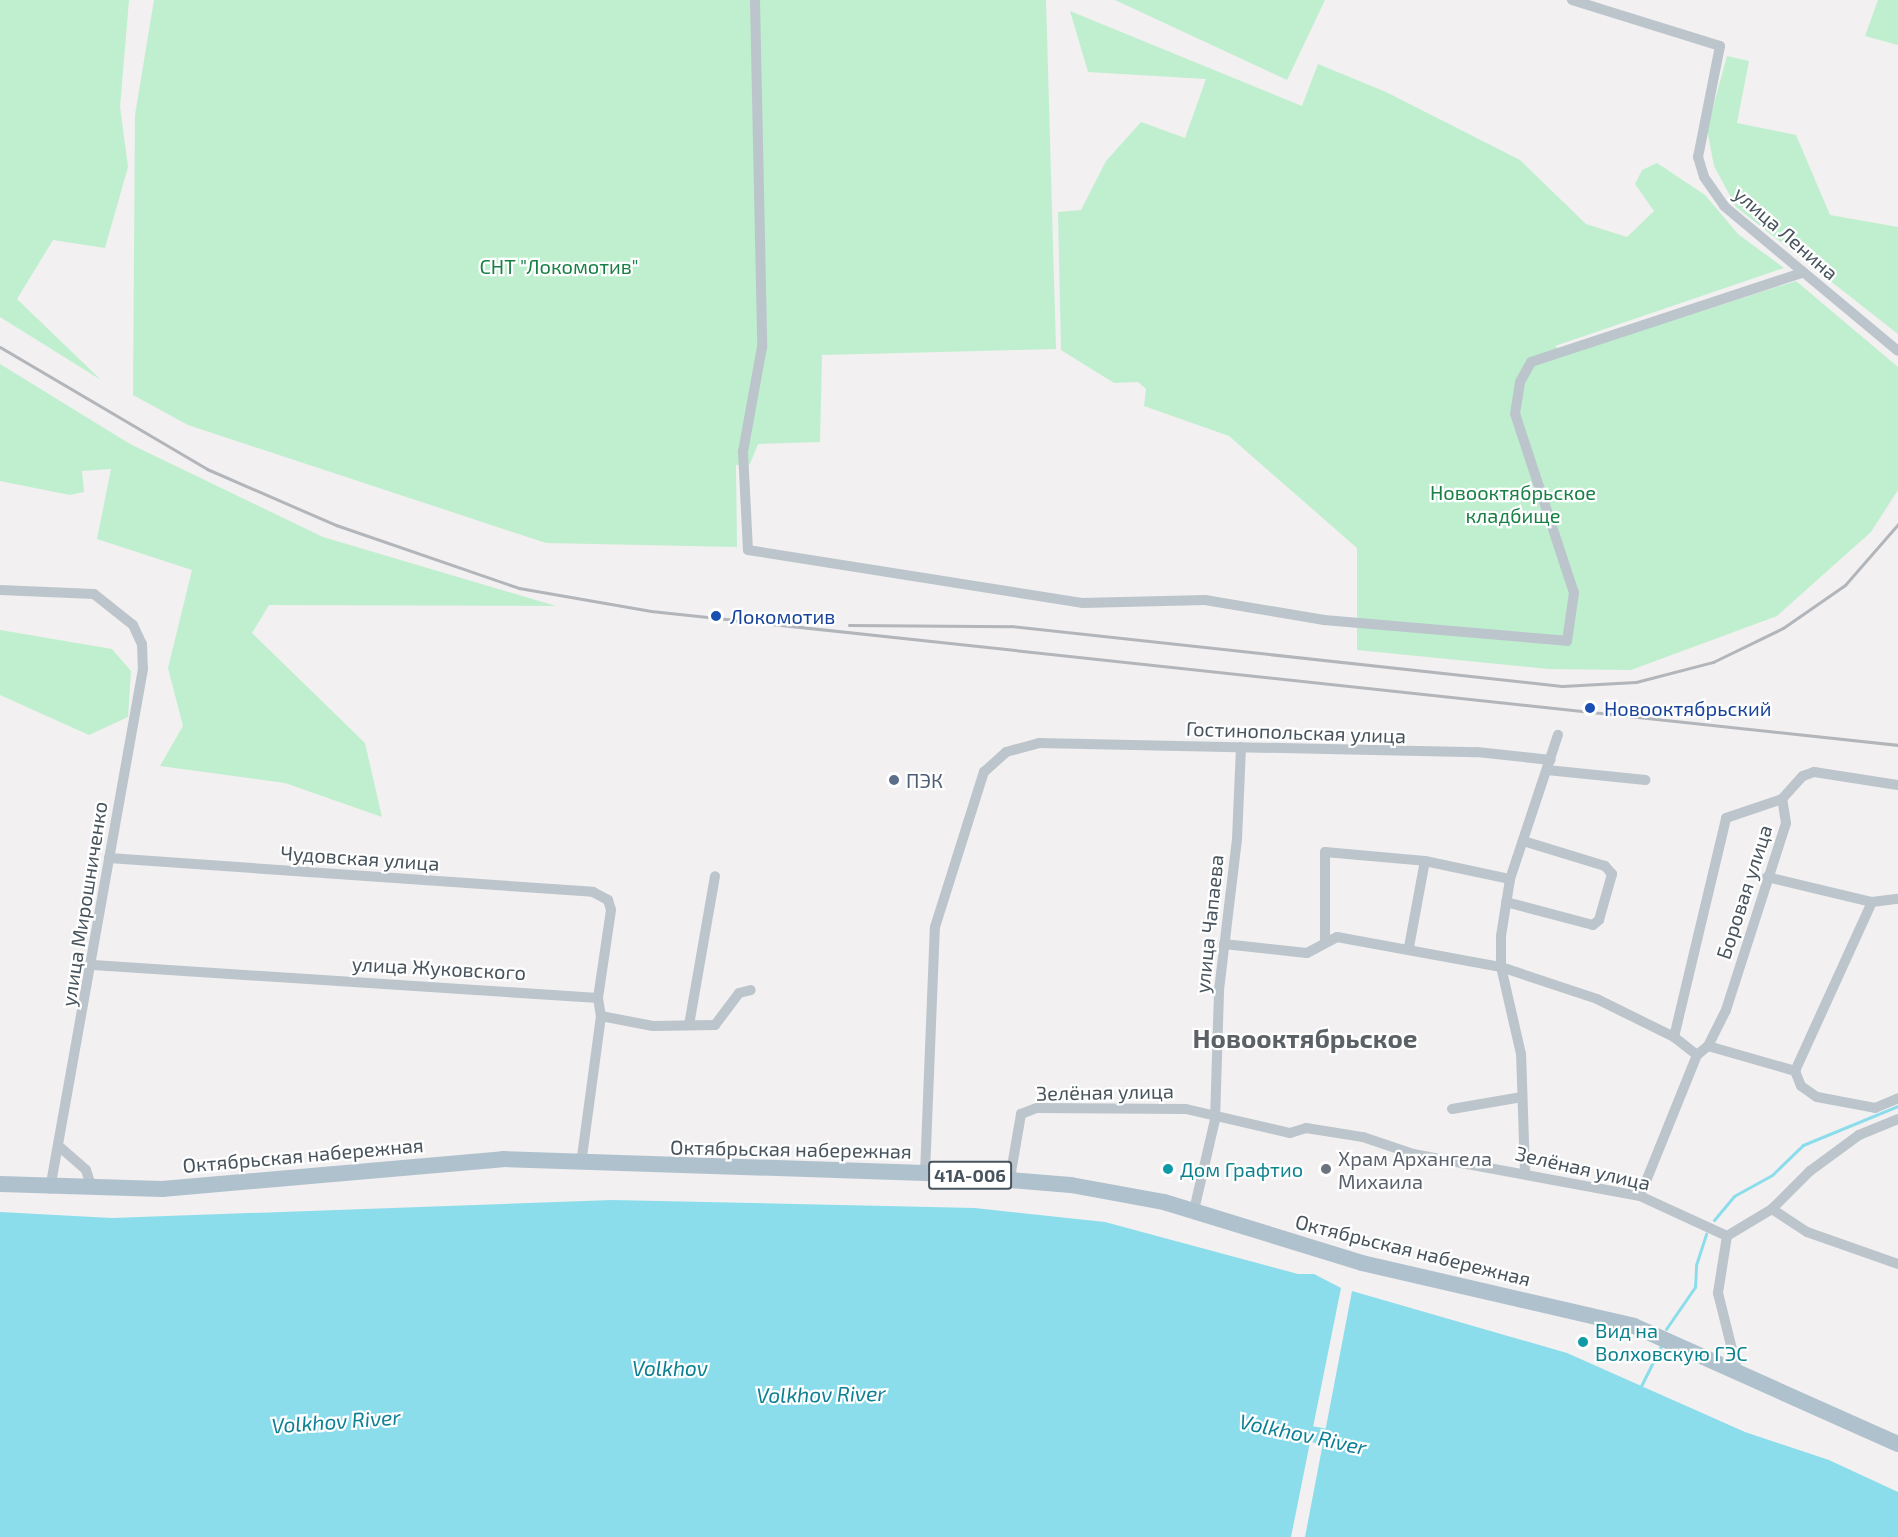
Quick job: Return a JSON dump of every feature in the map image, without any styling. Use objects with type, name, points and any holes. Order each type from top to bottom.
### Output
[{"type":"main road","name":"Октябрьская набережная","points":[[0,1184],[50,1189],[162,1190],[468,1160],[925,1173],[1010,1178],[1117,1192],[1194,1210],[1362,1263],[1592,1313],[1737,1369],[1898,1444]]},
{"type":"street","points":[[755,0],[762,325],[743,452],[748,550],[1082,603],[1205,600],[1324,620],[1567,641],[1574,593],[1515,414],[1520,382],[1531,362],[1802,273]]},
{"type":"street","name":"улица Ленина","points":[[1572,0],[1720,45],[1698,157],[1704,177],[1724,206],[1898,351]]},
{"type":"street","name":"улица Мирошниченко","points":[[0,590],[94,594],[133,625],[142,644],[143,669],[61,1148],[50,1189]]},
{"type":"street","points":[[1525,1172],[1521,1054],[1501,967],[1510,879],[1557,735]]},
{"type":"street","name":"Гостинопольская улица","points":[[925,1173],[935,927],[945,884],[984,772],[1005,752],[1039,743],[1477,752],[1645,780]]},
{"type":"street","name":"улица Чапаева","points":[[1194,1210],[1215,1120],[1224,944],[1241,747]]},
{"type":"street","points":[[1782,799],[1803,776],[1814,772],[1898,785]]},
{"type":"street","name":"Боровая улица","points":[[1674,1037],[1726,818],[1782,799],[1786,823],[1726,1010],[1708,1046],[1697,1055]]},
{"type":"street","points":[[1506,902],[1593,925],[1602,908],[1612,874],[1605,866],[1523,841]]},
{"type":"street","points":[[1325,941],[1325,852],[1425,861],[1510,879]]},
{"type":"street","name":"Чудовская улица","points":[[109,858],[593,892],[608,900],[611,929],[598,998]]},
{"type":"street","points":[[1409,947],[1425,861]]},
{"type":"street","points":[[689,1025],[715,876]]},
{"type":"street","points":[[1767,877],[1872,902],[1898,899]]},
{"type":"street","points":[[1795,1071],[1872,902]]},
{"type":"street","points":[[1224,944],[1307,953],[1325,941],[1337,937],[1409,947],[1501,967],[1597,999],[1674,1037],[1697,1055],[1640,1196]]},
{"type":"street","name":"улица Жуковского","points":[[93,965],[598,998]]},
{"type":"street","points":[[601,1016],[653,1026],[715,1025],[738,993],[751,990]]},
{"type":"street","points":[[581,1164],[601,1016],[598,998]]},
{"type":"street","points":[[1708,1046],[1795,1071],[1802,1086],[1817,1098],[1875,1108],[1898,1098]]},
{"type":"street","points":[[1452,1109],[1522,1097]]},
{"type":"street","name":"Зелёная улица","points":[[1010,1178],[1021,1114],[1037,1108],[1186,1109],[1215,1120],[1290,1133],[1306,1128],[1363,1137],[1413,1154],[1525,1172],[1640,1196],[1727,1236]]},
{"type":"street","points":[[1737,1369],[1718,1293],[1727,1236],[1772,1209],[1810,1171],[1859,1135],[1898,1119]]},
{"type":"street","points":[[61,1148],[86,1170],[92,1189]]},
{"type":"street","points":[[1772,1209],[1807,1232],[1898,1264]]},
{"type":"green space","points":[[0,0],[129,0],[120,107],[128,167],[105,248],[53,240],[17,299],[101,380],[0,317]]},
{"type":"green space","name":"СНТ \"Локомотив\"","points":[[154,0],[1046,0],[1056,349],[822,355],[820,442],[758,444],[750,464],[736,465],[737,547],[546,543],[188,425],[133,395],[135,115]]},
{"type":"green space","points":[[1115,0],[1325,0],[1287,80]]},
{"type":"green space","points":[[1878,0],[1898,0],[1898,45],[1865,36]]},
{"type":"green space","name":"Новооктябрьское кладбище","points":[[1070,11],[1302,106],[1318,64],[1386,92],[1520,160],[1586,224],[1627,237],[1654,211],[1635,184],[1642,170],[1657,163],[1705,195],[1738,234],[1784,268],[1555,346],[1568,354],[1796,281],[1898,367],[1898,490],[1871,532],[1777,616],[1631,670],[1548,669],[1357,650],[1357,548],[1229,436],[1144,406],[1146,389],[1138,382],[1114,383],[1061,350],[1058,212],[1081,210],[1106,161],[1141,122],[1185,138],[1206,79],[1088,72]]},
{"type":"green space","points":[[1727,56],[1749,61],[1737,123],[1796,135],[1830,215],[1898,227],[1898,334],[1736,207],[1714,166],[1707,129]]},
{"type":"green space","points":[[0,364],[130,444],[323,537],[556,606],[269,605],[252,633],[365,743],[382,817],[285,783],[160,766],[183,726],[168,668],[192,570],[97,539],[111,469],[82,471],[84,492],[70,495],[0,481]]},
{"type":"green space","points":[[0,630],[112,649],[131,671],[128,717],[89,735],[0,695]]},
{"type":"water","name":"Volkhov","points":[[612,1200],[975,1208],[1105,1222],[1298,1274],[1314,1274],[1341,1288],[1291,1537],[0,1537],[0,1212],[112,1218]]},
{"type":"water","points":[[1352,1291],[1567,1353],[1745,1432],[1829,1460],[1898,1492],[1898,1537],[1305,1537]]},
{"type":"waterway","points":[[1714,1220],[1734,1196],[1772,1175],[1803,1145],[1898,1106]]},
{"type":"waterway","points":[[1666,1329],[1695,1287],[1696,1265],[1706,1234]]},
{"type":"waterway","points":[[1641,1386],[1661,1346]]},
{"type":"waterway","name":"Volkhov River","points":[[1290,1430],[1344,1440]]},
{"type":"railway","points":[[0,347],[207,469],[336,525],[519,588],[651,611],[1898,745]]},
{"type":"railway","points":[[849,625],[1011,626],[1562,686],[1636,682],[1713,662],[1783,628],[1845,585],[1898,524]]},
{"type":"place","name":"Локомотив","points":[[716,616]]},
{"type":"place","name":"Новооктябрьский","points":[[1590,708]]},
{"type":"place","name":"ПЭК","points":[[894,780]]},
{"type":"place","name":"Дом Графтио","points":[[1168,1169]]},
{"type":"place","name":"Храм Архангела Михаила","points":[[1326,1169]]},
{"type":"place","name":"Вид на Волховскую ГЭС","points":[[1583,1342]]},
{"type":"district","name":"Новооктябрьское","points":[[1305,1038]]}]
